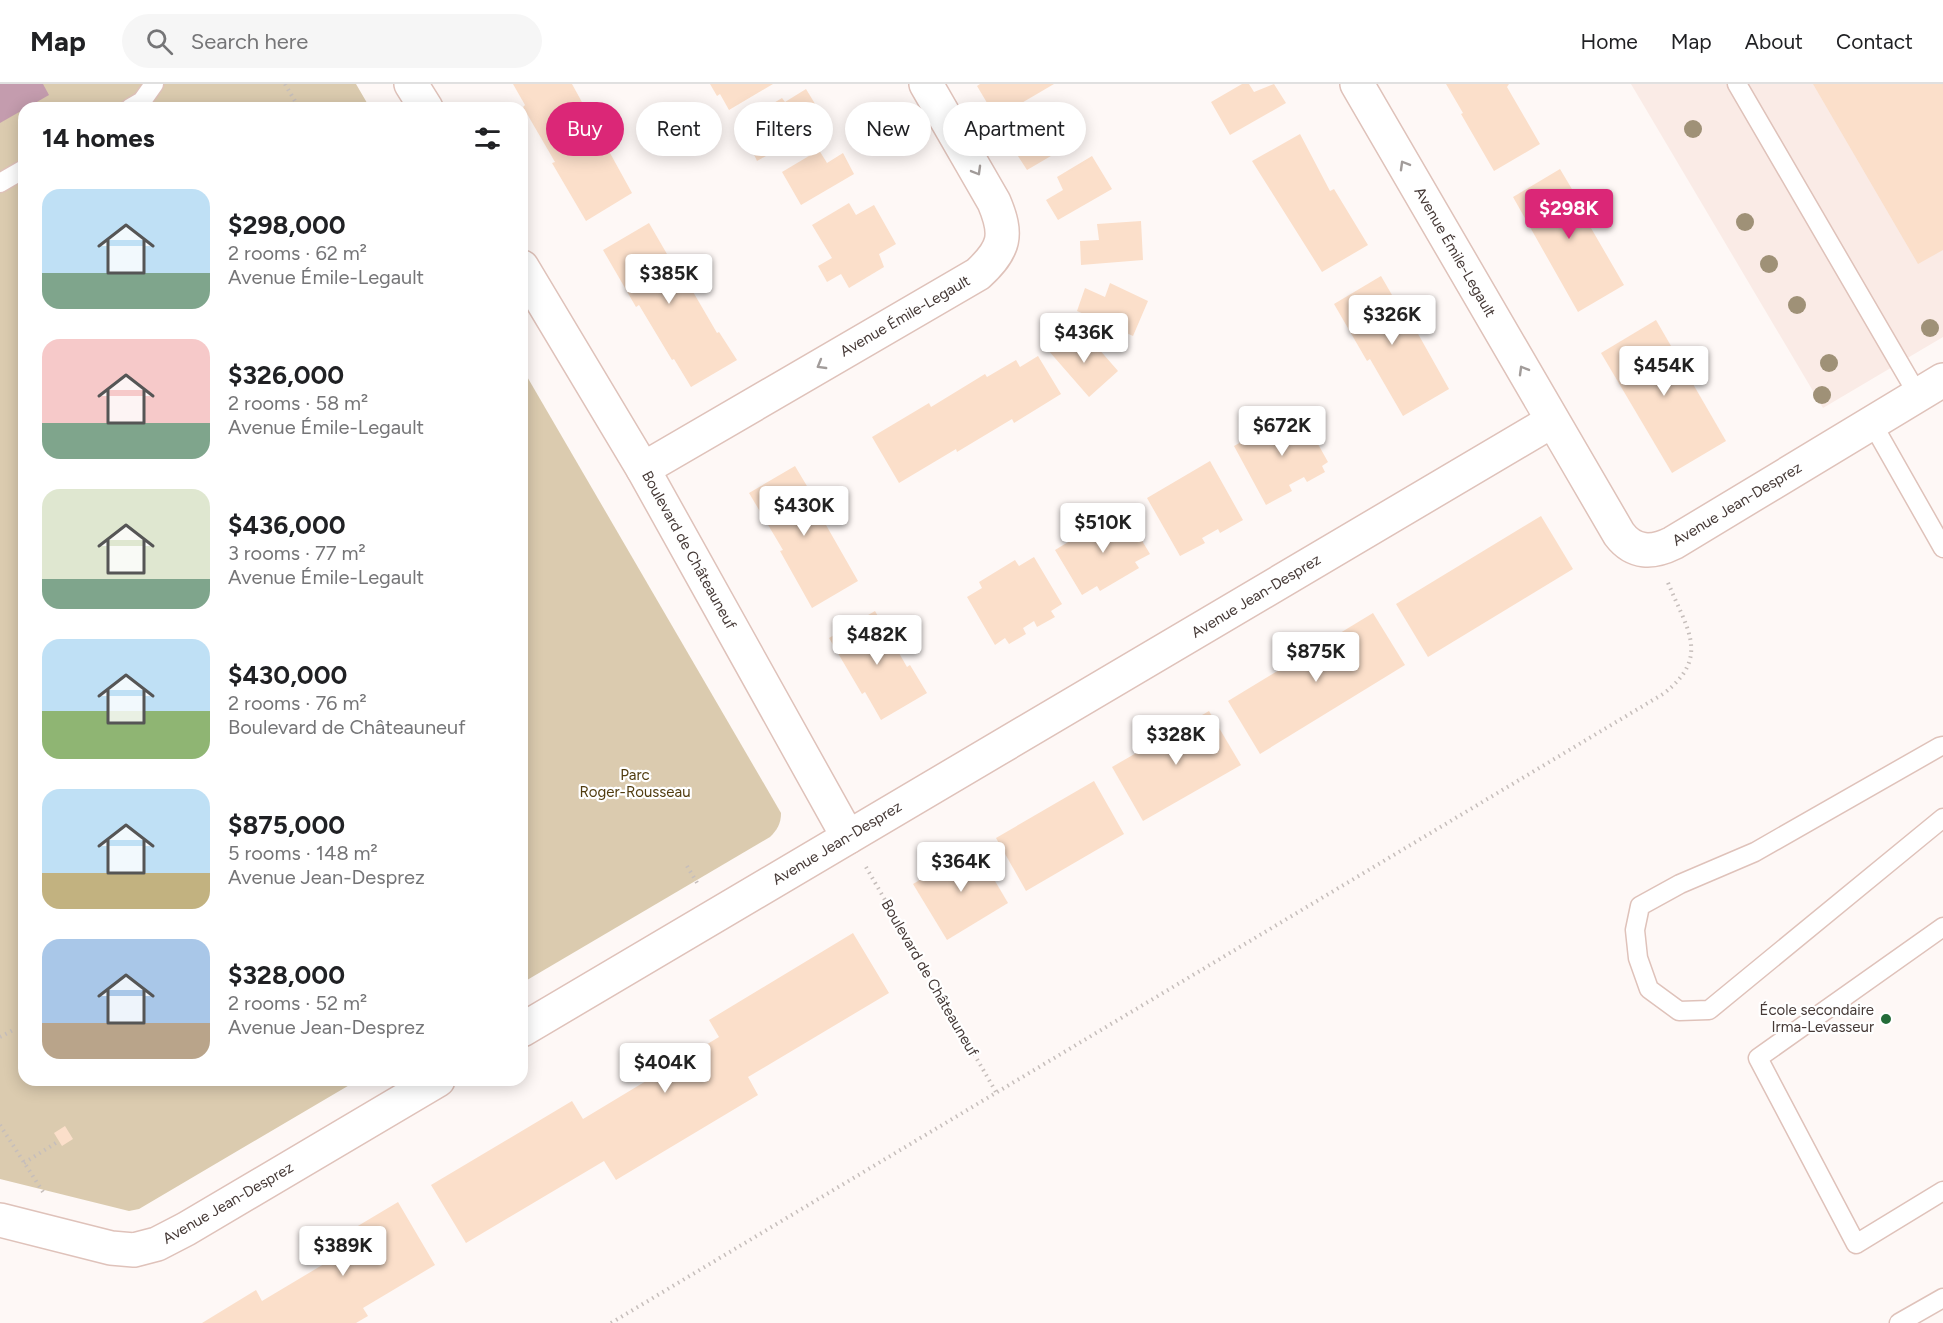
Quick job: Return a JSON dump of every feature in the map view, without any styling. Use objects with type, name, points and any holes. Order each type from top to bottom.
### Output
[{"type":"street","points":[[411,84],[422,102]]},
{"type":"street","name":"Avenue Émile-Legault","points":[[643,469],[978,273],[993,260],[1002,242],[1002,221],[994,201],[926,84]]},
{"type":"street","name":"Avenue Émile-Legault","points":[[1357,84],[1552,421]]},
{"type":"street","name":"Boulevard de Châteauneuf","points":[[528,277],[643,469],[856,850]]},
{"type":"street","name":"Avenue Jean-Desprez","points":[[528,1027],[856,850],[1552,421],[1619,534],[1632,546],[1646,551],[1656,550],[1673,543],[1931,387]]},
{"type":"street","name":"Avenue Jean-Desprez","points":[[0,1220],[111,1248],[134,1250],[157,1244],[186,1230],[428,1086]]},
{"type":"lane","points":[[140,102],[154,84]]},
{"type":"lane","points":[[1737,84],[1931,387]]},
{"type":"lane","points":[[0,183],[18,173]]},
{"type":"lane","points":[[1872,423],[1943,548]]},
{"type":"lane","points":[[1943,746],[1755,852],[1680,884],[1640,906],[1635,930],[1638,958],[1649,989],[1679,1011],[1709,1010],[1943,818]]},
{"type":"lane","points":[[1943,927],[1758,1058],[1856,1244],[1943,1191]]},
{"type":"lane","points":[[1899,1323],[1943,1298]]},
{"type":"path","points":[[285,84],[296,102]]},
{"type":"path","points":[[611,1323],[1663,694],[1677,683],[1687,670],[1692,657],[1692,644],[1669,585]]},
{"type":"path","name":"Boulevard de Châteauneuf","points":[[856,850],[996,1092]]},
{"type":"path","points":[[0,1037],[15,1029]]},
{"type":"path","points":[[0,1125],[73,1239]]},
{"type":"path","points":[[24,1163],[59,1141]]},
{"type":"shaded area","points":[[0,84],[43,84],[49,95],[37,102],[18,102],[18,113],[0,123]]},
{"type":"shaded area","points":[[1631,84],[1943,84],[1943,337],[1823,408]]},
{"type":"green space","points":[[0,84],[356,84],[366,102],[18,102],[18,1086],[348,1086],[139,1209],[129,1211],[0,1179]]},
{"type":"green space","name":"Parc Roger-Rousseau","points":[[528,378],[781,813],[778,826],[770,837],[528,979]]},
{"type":"building","points":[[513,84],[572,84],[582,102],[546,102],[546,147],[528,116],[528,102],[523,102]]},
{"type":"building","points":[[710,84],[773,84],[743,102],[734,102],[734,107],[729,110],[720,94],[717,96]]},
{"type":"building","points":[[980,84],[1054,84],[1023,102],[986,102],[977,86]]},
{"type":"building","points":[[1242,84],[1249,84],[1254,92],[1274,84],[1286,103],[1230,135],[1211,102]]},
{"type":"building","points":[[1446,84],[1509,84],[1507,87],[1540,144],[1494,171]]},
{"type":"building","points":[[1813,84],[1943,84],[1943,250],[1918,264]]},
{"type":"building","points":[[806,89],[814,102],[785,102]]},
{"type":"building","points":[[1300,134],[1330,191],[1334,189],[1368,245],[1322,272],[1252,161]]},
{"type":"building","points":[[843,153],[854,174],[801,205],[782,172],[809,156],[823,156],[827,163]]},
{"type":"building","points":[[552,156],[612,156],[632,193],[586,221],[552,163],[555,162]]},
{"type":"building","points":[[755,156],[766,156],[757,161]]},
{"type":"building","points":[[1018,156],[1051,156],[1027,170]]},
{"type":"building","points":[[1092,156],[1112,189],[1058,220],[1046,200],[1063,190],[1057,177]]},
{"type":"building","points":[[1560,169],[1594,226],[1591,228],[1624,285],[1578,312],[1513,197]]},
{"type":"building","points":[[849,203],[856,215],[874,205],[896,244],[879,254],[884,267],[849,288],[841,274],[827,282],[818,266],[832,258],[812,225]]},
{"type":"building","points":[[1141,221],[1143,260],[1081,265],[1080,241],[1099,240],[1097,224]]},
{"type":"building","points":[[649,223],[682,280],[685,278],[717,333],[719,332],[737,360],[691,387],[639,305],[636,307],[603,250]]},
{"type":"building","points":[[1381,276],[1414,333],[1417,332],[1449,389],[1403,416],[1370,359],[1367,361],[1334,304]]},
{"type":"building","points":[[1110,283],[1148,301],[1133,336],[1077,311],[1085,288],[1105,297]]},
{"type":"building","points":[[1656,320],[1726,441],[1672,473],[1601,353]]},
{"type":"building","points":[[1067,334],[1080,349],[1091,340],[1118,371],[1089,397],[1048,350]]},
{"type":"building","points":[[1038,356],[1061,394],[1014,423],[1012,419],[899,483],[872,437],[929,403],[931,407],[985,374],[987,377],[1016,360],[1020,367]]},
{"type":"building","points":[[1299,410],[1328,462],[1322,466],[1325,472],[1307,482],[1304,477],[1289,485],[1292,491],[1266,505],[1234,446]]},
{"type":"building","points":[[1210,461],[1243,520],[1220,533],[1218,529],[1202,538],[1205,543],[1180,556],[1147,498]]},
{"type":"building","points":[[795,466],[829,523],[826,525],[858,581],[812,608],[780,551],[783,550],[749,493]]},
{"type":"building","points":[[1123,509],[1150,554],[1135,562],[1139,568],[1100,591],[1097,586],[1082,595],[1055,550]]},
{"type":"building","points":[[1541,516],[1573,569],[1428,657],[1396,604]]},
{"type":"building","points":[[1034,557],[1062,604],[1051,611],[1055,617],[1037,627],[1034,621],[1023,628],[1026,634],[1009,644],[1005,638],[995,645],[967,597],[982,588],[979,582],[1015,560],[1019,566]]},
{"type":"building","points":[[875,611],[907,667],[910,665],[927,693],[881,720],[865,692],[862,694],[829,638]]},
{"type":"building","points":[[1373,613],[1405,665],[1260,754],[1228,701]]},
{"type":"building","points":[[1209,711],[1241,765],[1143,821],[1112,767]]},
{"type":"building","points":[[1094,781],[1124,834],[1026,891],[996,838]]},
{"type":"building","points":[[975,847],[1008,903],[947,940],[913,884]]},
{"type":"building","points":[[853,933],[889,993],[748,1077],[758,1095],[616,1180],[604,1161],[466,1243],[431,1185],[572,1101],[583,1119],[719,1037],[709,1020]]},
{"type":"building","points":[[65,1126],[73,1139],[62,1146],[54,1133]]},
{"type":"building","points":[[398,1202],[435,1265],[363,1308],[368,1316],[356,1323],[202,1323],[256,1290],[262,1301],[329,1261],[321,1248]]},
{"type":"place","name":"École secondaire Irma-Levasseur","points":[[1886,1019]]}]
